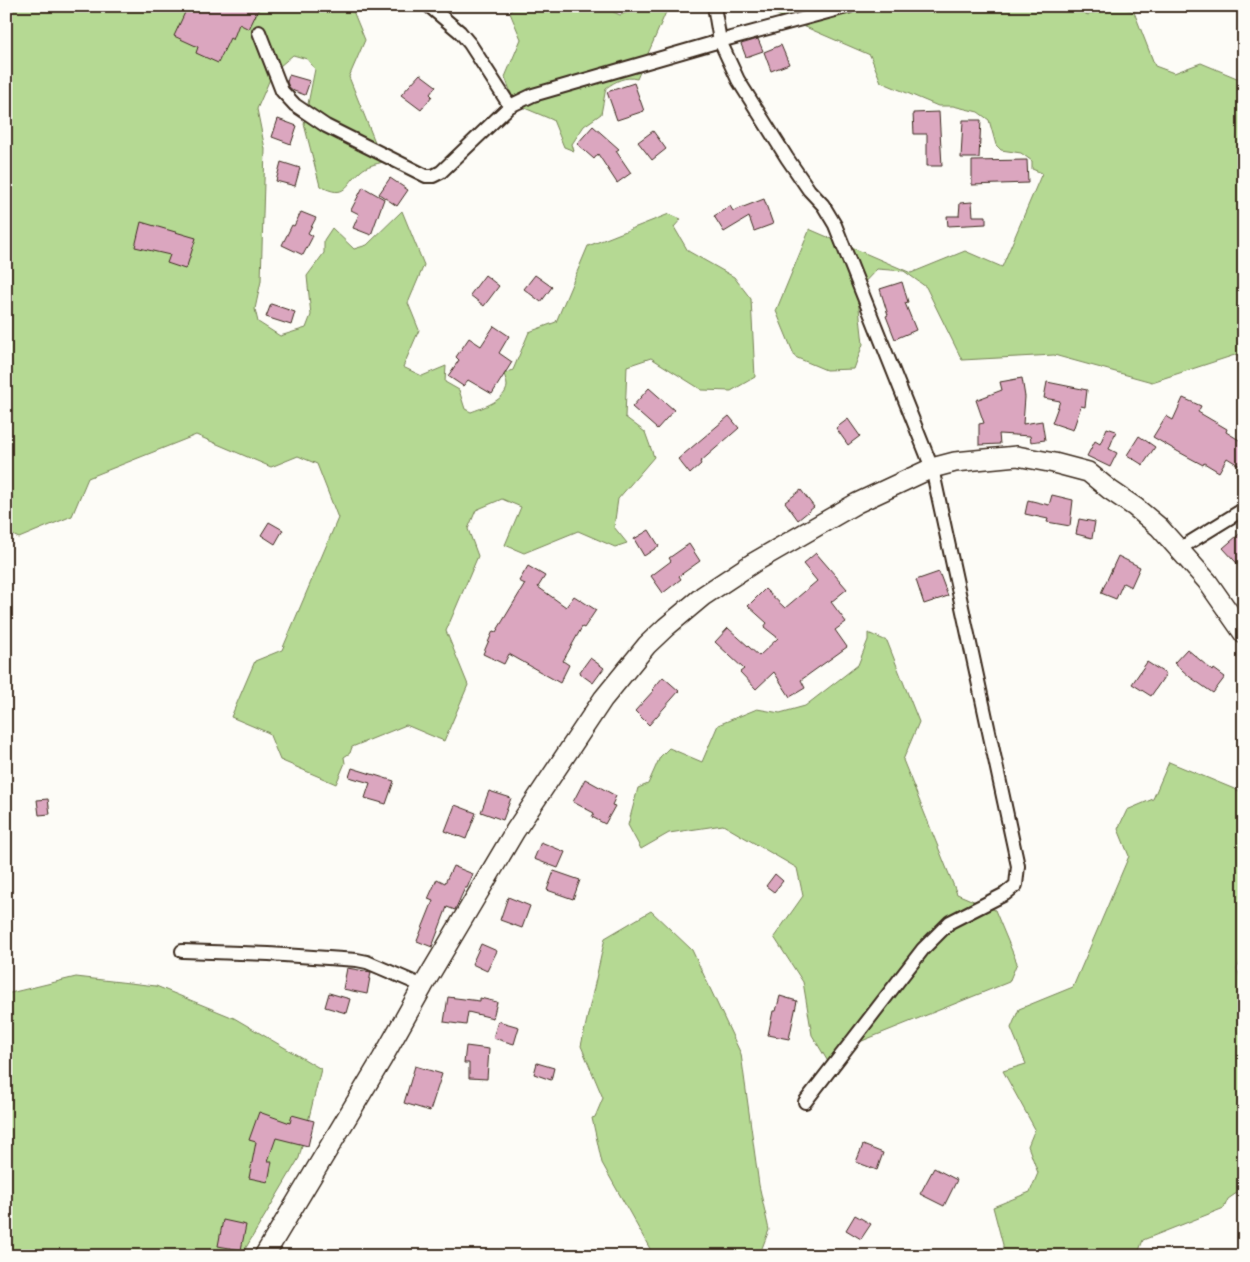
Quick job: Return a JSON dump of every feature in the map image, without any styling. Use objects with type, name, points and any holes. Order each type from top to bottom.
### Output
[{"type":"main road","points":[[264,1256],[515,831],[603,699],[647,645],[703,596],[753,562],[865,499],[932,468],[955,462],[1017,456],[1088,472],[1110,490],[1135,506],[1158,527],[1207,581],[1244,634]]},
{"type":"street","points":[[429,6],[460,32],[470,44],[510,106]]},
{"type":"street","points":[[714,6],[720,41],[738,80],[787,158],[809,190],[823,205],[835,225],[932,468],[1018,866],[1016,885],[1005,894],[950,922],[922,949],[805,1102]]},
{"type":"street","points":[[259,32],[282,91],[295,105],[326,126],[426,176],[433,176],[441,172],[510,106],[533,95],[850,6]]},
{"type":"street","points":[[1179,549],[1244,509]]},
{"type":"street","points":[[182,951],[357,960],[367,962],[423,986]]},
{"type":"green space","points":[[6,6],[351,6],[365,40],[349,77],[383,162],[363,169],[340,191],[335,192],[320,186],[304,124],[315,69],[307,59],[293,55],[273,72],[257,109],[265,149],[261,281],[255,309],[258,322],[280,336],[306,328],[311,315],[307,276],[324,253],[324,240],[332,228],[354,249],[367,245],[402,211],[424,265],[408,303],[419,330],[403,367],[422,376],[446,366],[445,382],[459,390],[465,409],[471,412],[493,403],[506,391],[507,386],[504,374],[513,370],[529,332],[556,322],[588,246],[669,214],[681,219],[674,227],[688,251],[734,277],[751,299],[755,377],[731,391],[702,390],[651,358],[627,366],[625,417],[645,432],[654,457],[618,499],[614,527],[627,543],[615,547],[578,531],[524,553],[505,545],[521,507],[502,499],[476,510],[468,529],[478,556],[446,631],[468,685],[444,741],[406,725],[352,747],[350,753],[344,757],[345,763],[336,784],[280,760],[269,733],[231,717],[255,661],[282,650],[338,518],[317,464],[298,456],[271,467],[196,435],[88,478],[72,516],[19,538],[6,532]]},
{"type":"green space","points":[[513,6],[601,6],[620,15],[643,7],[666,12],[637,79],[628,78],[621,80],[606,88],[601,114],[584,126],[572,144],[574,151],[564,147],[553,120],[515,104],[505,77],[521,39],[510,13]]},
{"type":"green space","points":[[757,6],[1069,6],[1088,15],[1106,8],[1116,7],[1134,12],[1155,66],[1174,73],[1201,63],[1244,81],[1244,352],[1152,382],[1054,355],[962,360],[926,287],[904,271],[877,269],[857,290],[863,344],[854,369],[826,370],[795,357],[776,311],[809,229],[911,273],[965,251],[1002,267],[1042,173],[1032,169],[1032,161],[1021,153],[1001,150],[996,145],[989,120],[978,112],[953,106],[938,106],[881,82],[870,55]]},
{"type":"green space","points":[[868,633],[887,641],[919,722],[903,760],[957,894],[995,910],[1017,963],[1009,982],[847,1047],[836,1075],[812,1035],[803,982],[774,937],[803,896],[797,868],[723,825],[669,833],[641,849],[628,825],[638,788],[648,784],[660,757],[669,748],[702,762],[718,725],[757,709],[780,713],[805,706],[858,665],[868,640]]},
{"type":"green space","points":[[1169,762],[1244,793],[1244,953],[1237,969],[1244,986],[1244,1188],[1228,1199],[1224,1208],[1143,1240],[1137,1256],[1002,1256],[1003,1245],[993,1207],[1030,1192],[1038,1173],[1028,1146],[1035,1129],[1003,1071],[1026,1064],[1011,1028],[1019,1009],[1073,987],[1129,856],[1118,829],[1127,810],[1153,799]]},
{"type":"green space","points":[[651,911],[692,950],[741,1054],[759,1185],[769,1230],[759,1256],[654,1256],[602,1163],[592,1118],[595,1117],[603,1098],[581,1046],[605,938]]},
{"type":"green space","points":[[76,977],[156,986],[234,1018],[321,1069],[299,1158],[241,1256],[6,1256],[6,994]]},
{"type":"building","points":[[188,6],[260,6],[249,29],[239,24],[233,40],[230,38],[218,63],[196,53],[198,47],[174,36]]},
{"type":"building","points":[[758,39],[763,51],[746,57],[741,44]]},
{"type":"building","points":[[781,45],[789,64],[771,71],[764,52]]},
{"type":"building","points":[[420,74],[436,86],[430,94],[432,96],[421,110],[401,95]]},
{"type":"building","points":[[289,75],[310,81],[305,95],[289,87],[287,82]]},
{"type":"building","points":[[634,83],[644,111],[617,120],[607,92]]},
{"type":"building","points":[[939,112],[942,166],[927,166],[927,134],[914,134],[913,113]]},
{"type":"building","points":[[278,119],[297,126],[291,144],[272,137]]},
{"type":"building","points":[[963,120],[981,120],[979,158],[961,158]]},
{"type":"building","points":[[593,126],[619,149],[616,151],[631,173],[617,183],[598,154],[594,159],[577,144]]},
{"type":"building","points":[[653,131],[666,149],[652,160],[638,142]]},
{"type":"building","points":[[1027,160],[1028,183],[972,185],[972,161]]},
{"type":"building","points":[[281,162],[300,168],[295,186],[276,181]]},
{"type":"building","points":[[390,178],[408,190],[397,206],[379,194]]},
{"type":"building","points":[[363,187],[384,199],[371,235],[353,228],[359,214],[351,210]]},
{"type":"building","points":[[764,199],[773,224],[754,231],[749,217],[724,232],[714,216],[730,206],[733,211]]},
{"type":"building","points":[[972,202],[973,216],[986,216],[986,224],[948,226],[947,216],[959,216],[960,203]]},
{"type":"building","points":[[301,212],[316,218],[308,233],[313,236],[303,255],[282,245]]},
{"type":"building","points":[[141,222],[196,238],[185,269],[167,263],[170,255],[135,247]]},
{"type":"building","points":[[485,275],[499,286],[484,306],[470,295]]},
{"type":"building","points":[[535,275],[552,287],[541,302],[524,289]]},
{"type":"building","points":[[902,282],[908,302],[905,303],[916,330],[895,339],[886,316],[888,315],[880,289]]},
{"type":"building","points":[[271,304],[295,312],[291,325],[266,317]]},
{"type":"building","points":[[494,326],[509,336],[499,353],[512,362],[492,394],[468,380],[463,386],[448,376],[459,360],[456,357],[469,338],[481,346]]},
{"type":"building","points":[[1022,378],[1025,397],[1023,424],[1042,421],[1045,440],[1031,442],[1030,436],[999,434],[1000,444],[979,445],[979,424],[984,423],[976,400],[1002,390],[1000,382]]},
{"type":"building","points":[[1047,382],[1087,390],[1085,407],[1081,406],[1073,430],[1052,423],[1060,401],[1044,398]]},
{"type":"building","points":[[649,388],[674,410],[657,429],[632,407]]},
{"type":"building","points":[[1183,398],[1201,406],[1198,412],[1227,429],[1226,432],[1244,443],[1244,460],[1240,466],[1227,458],[1219,472],[1153,437],[1166,416],[1173,420]]},
{"type":"building","points":[[729,416],[739,428],[700,462],[701,464],[690,474],[678,459]]},
{"type":"building","points":[[848,419],[860,436],[848,445],[836,428]]},
{"type":"building","points":[[1107,428],[1116,431],[1109,449],[1117,453],[1110,467],[1087,456],[1095,441],[1100,444]]},
{"type":"building","points":[[1139,436],[1155,447],[1143,465],[1127,455]]},
{"type":"building","points":[[801,490],[814,507],[798,520],[785,502]]},
{"type":"building","points":[[1052,495],[1073,500],[1070,526],[1047,522],[1048,519],[1025,514],[1028,500],[1049,505]]},
{"type":"building","points":[[1079,519],[1095,522],[1092,538],[1076,534]]},
{"type":"building","points":[[269,522],[283,530],[275,544],[261,535]]},
{"type":"building","points":[[649,530],[659,546],[644,556],[634,539]]},
{"type":"building","points":[[1244,530],[1244,571],[1223,548]]},
{"type":"building","points":[[689,544],[700,561],[679,576],[681,579],[663,593],[651,576],[671,561],[669,558]]},
{"type":"building","points":[[816,553],[847,589],[831,602],[846,622],[835,630],[847,647],[801,680],[805,688],[790,697],[774,672],[756,689],[740,672],[744,669],[715,642],[728,628],[759,656],[778,638],[764,627],[767,623],[748,606],[765,589],[785,608],[817,581],[803,564]]},
{"type":"building","points":[[1118,556],[1140,567],[1131,587],[1123,583],[1116,599],[1101,593]]},
{"type":"building","points":[[528,566],[545,576],[538,587],[566,607],[574,596],[596,610],[584,628],[582,627],[563,661],[569,665],[560,683],[509,654],[504,664],[483,654],[493,631],[496,632],[525,584],[519,581]]},
{"type":"building","points":[[939,572],[948,596],[924,604],[916,580]]},
{"type":"building","points":[[1187,649],[1213,671],[1214,669],[1225,677],[1213,693],[1174,663]]},
{"type":"building","points":[[590,658],[604,668],[593,683],[579,673]]},
{"type":"building","points":[[1147,662],[1166,674],[1151,696],[1132,684]]},
{"type":"building","points":[[663,677],[679,691],[649,725],[635,711]]},
{"type":"building","points":[[352,768],[394,781],[386,804],[365,798],[370,783],[349,777]]},
{"type":"building","points":[[585,779],[616,796],[612,805],[615,806],[605,824],[592,817],[594,813],[573,802]]},
{"type":"building","points":[[489,791],[511,798],[503,820],[481,812]]},
{"type":"building","points":[[48,799],[50,814],[39,815],[37,800]]},
{"type":"building","points":[[455,805],[476,813],[466,839],[445,831]]},
{"type":"building","points":[[541,842],[565,852],[558,868],[534,859]]},
{"type":"building","points":[[453,866],[473,874],[455,910],[447,907],[432,947],[417,941],[433,901],[428,899],[437,879],[445,883]]},
{"type":"building","points":[[554,871],[580,880],[573,899],[547,890]]},
{"type":"building","points":[[775,874],[783,881],[774,892],[766,886]]},
{"type":"building","points":[[508,897],[530,906],[522,928],[500,920]]},
{"type":"building","points":[[481,944],[497,951],[487,971],[472,964]]},
{"type":"building","points":[[347,968],[371,972],[367,994],[343,989]]},
{"type":"building","points":[[329,993],[350,999],[346,1013],[325,1007]]},
{"type":"building","points":[[780,996],[797,1001],[789,1039],[768,1035],[773,1011],[776,1011]]},
{"type":"building","points":[[448,997],[480,1001],[480,998],[497,1002],[493,1018],[468,1012],[466,1025],[444,1022]]},
{"type":"building","points":[[498,1021],[519,1027],[514,1044],[493,1038]]},
{"type":"building","points":[[466,1046],[489,1049],[487,1079],[469,1078],[469,1063],[464,1063]]},
{"type":"building","points":[[537,1063],[554,1068],[551,1080],[534,1074]]},
{"type":"building","points":[[415,1066],[442,1074],[430,1111],[404,1103]]},
{"type":"building","points":[[259,1112],[290,1123],[292,1115],[314,1121],[308,1146],[276,1138],[268,1161],[272,1161],[268,1182],[249,1178],[256,1142],[249,1140]]},
{"type":"building","points":[[863,1145],[883,1153],[877,1170],[856,1162]]},
{"type":"building","points":[[934,1168],[957,1180],[944,1206],[920,1194]]},
{"type":"building","points":[[855,1215],[871,1224],[861,1239],[846,1230]]},
{"type":"building","points":[[223,1220],[246,1225],[241,1250],[218,1246]]}]
